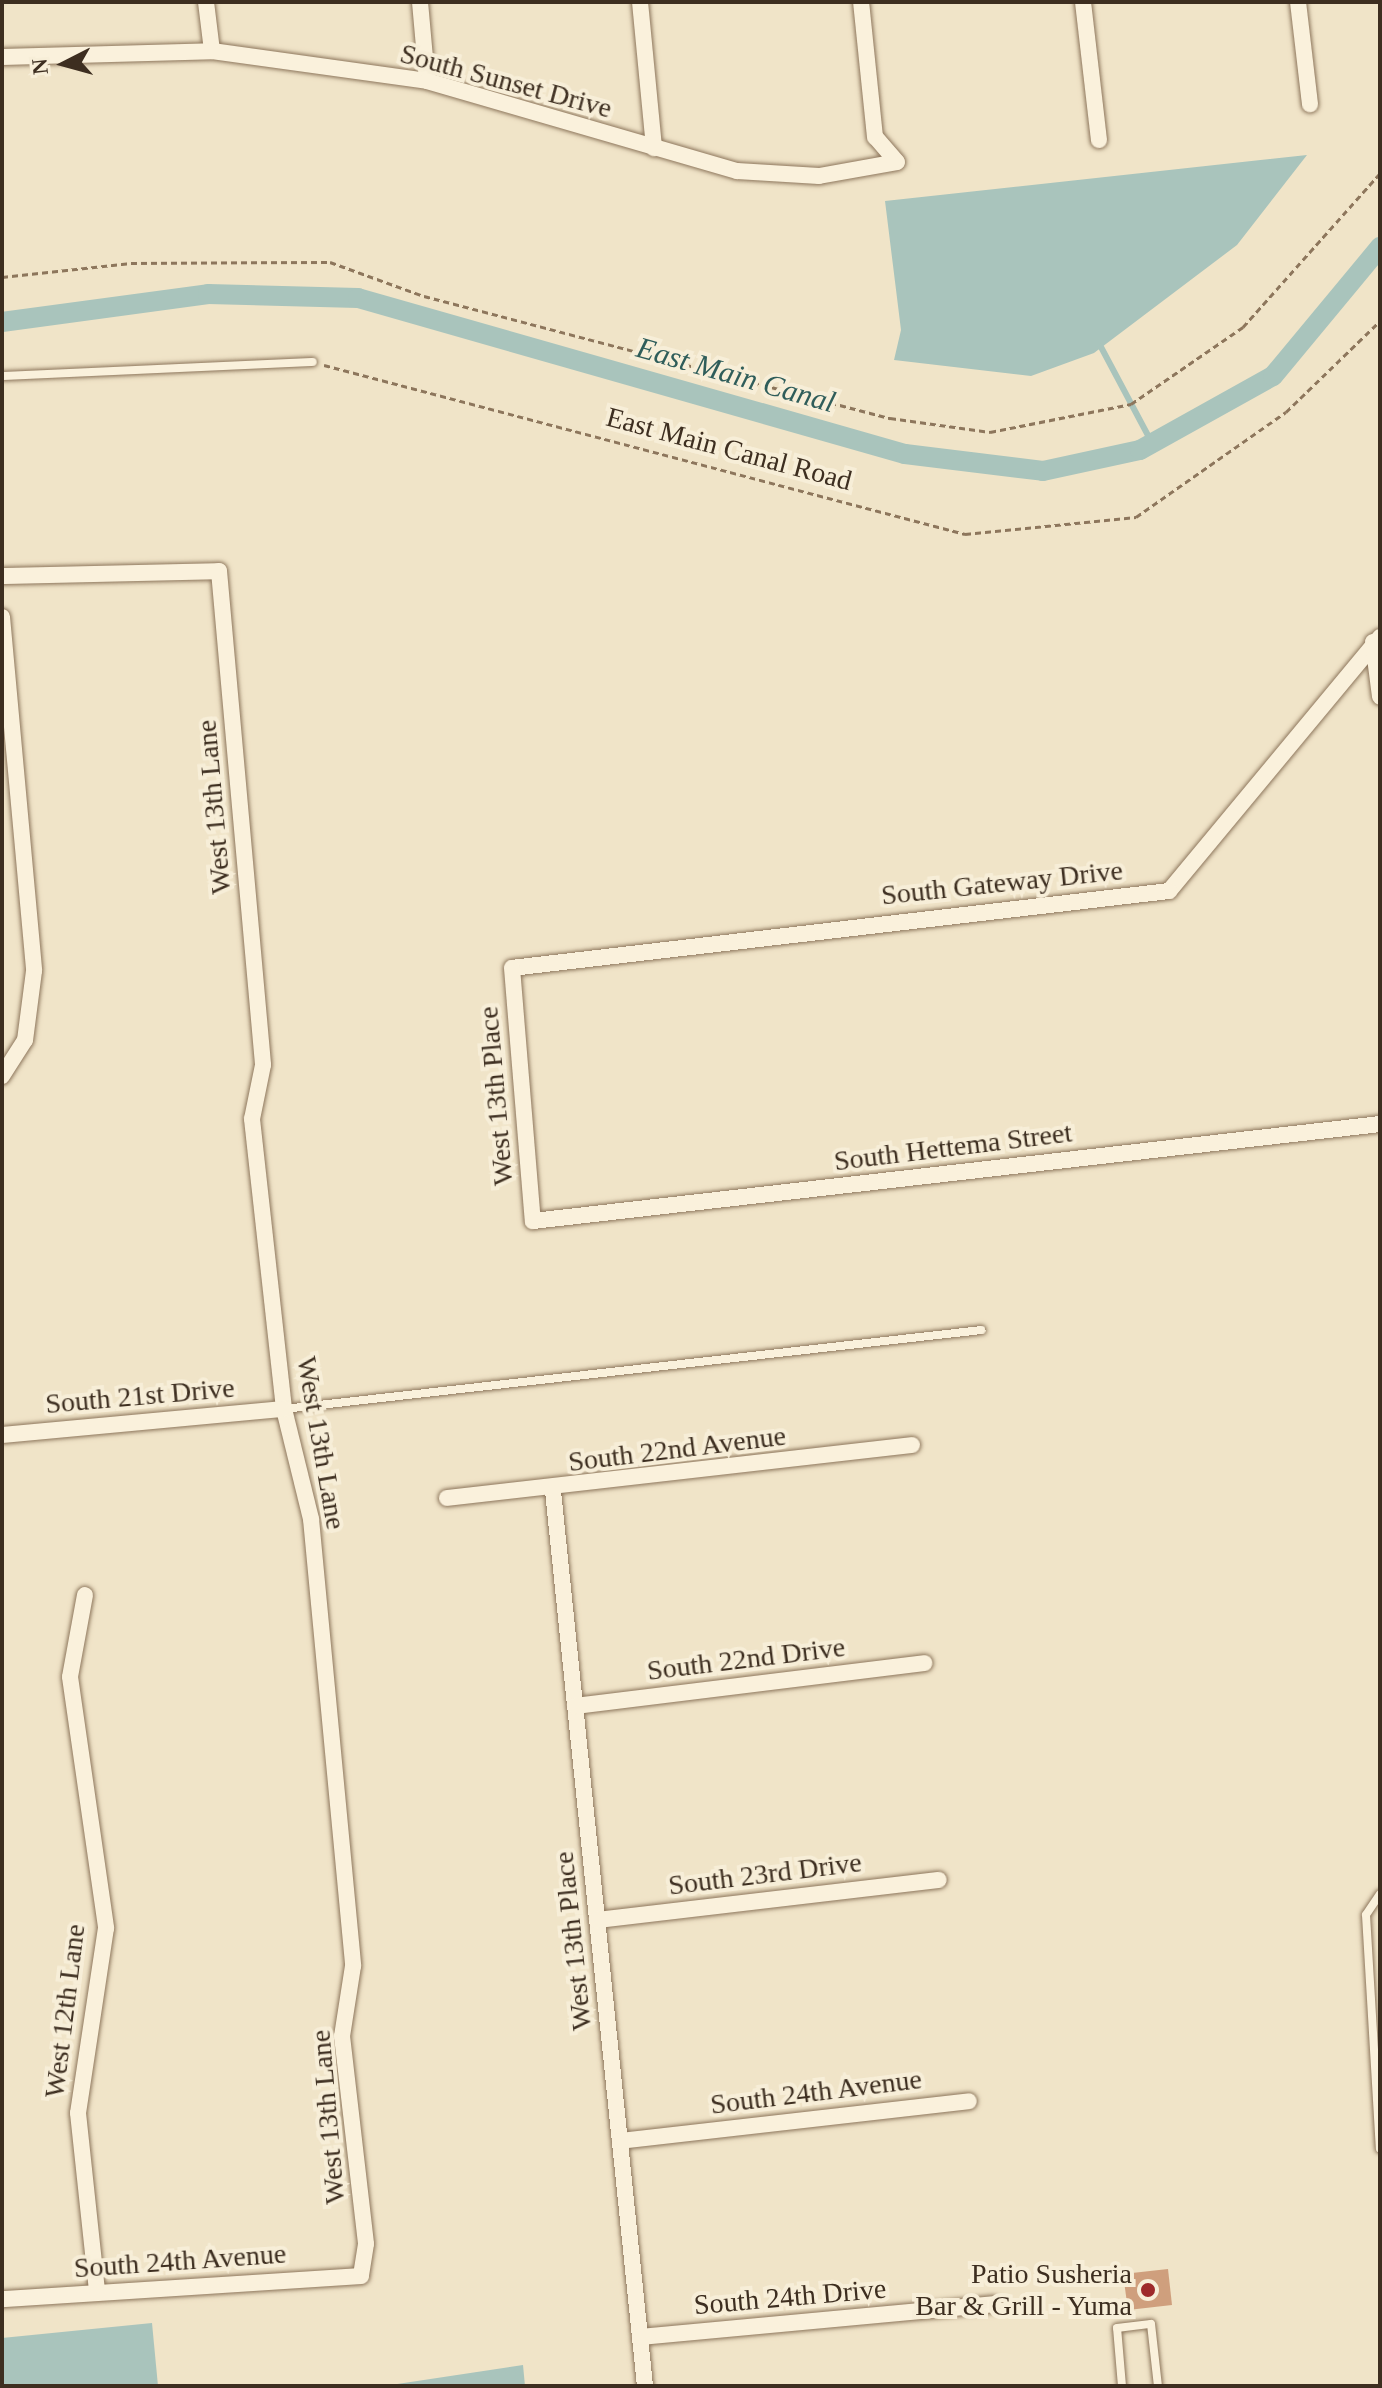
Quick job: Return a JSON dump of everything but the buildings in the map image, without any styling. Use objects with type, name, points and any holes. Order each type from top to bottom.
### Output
[{"type":"street","points":[[206,2],[212,51]]},
{"type":"street","points":[[420,2],[427,81]]},
{"type":"street","points":[[640,2],[654,148]]},
{"type":"street","name":"South Sunset Drive","points":[[2,57],[212,51],[427,81],[737,171],[819,176],[897,162],[875,137],[861,2]]},
{"type":"street","points":[[1083,2],[1099,140]]},
{"type":"street","points":[[1298,2],[1310,104]]},
{"type":"street","name":"West 13th Lane","points":[[2,576],[219,571],[263,1065],[252,1119],[284,1409],[311,1519],[353,1966],[342,2036],[366,2244],[361,2276]]},
{"type":"street","points":[[2,617],[34,971],[25,1040],[2,1076]]},
{"type":"street","points":[[1377,640],[1380,697]]},
{"type":"street","name":"South Gateway Drive","points":[[512,968],[1169,891],[1377,640]]},
{"type":"street","name":"West 13th Place","points":[[512,968],[533,1221]]},
{"type":"street","name":"South Hettema Street","points":[[533,1221],[1380,1124]]},
{"type":"street","name":"South 21st Drive","points":[[2,1435],[284,1409]]},
{"type":"street","name":"South 22nd Avenue","points":[[447,1498],[553,1491],[912,1445]]},
{"type":"street","name":"West 13th Place","points":[[553,1491],[645,2386]]},
{"type":"street","name":"West 12th Lane","points":[[85,1595],[70,1677],[106,1928],[78,2113],[97,2292]]},
{"type":"street","name":"South 22nd Drive","points":[[575,1706],[924,1663]]},
{"type":"street","name":"South 23rd Drive","points":[[597,1920],[939,1880]]},
{"type":"street","name":"South 24th Avenue","points":[[620,2141],[969,2101]]},
{"type":"street","name":"South 24th Avenue","points":[[2,2299],[361,2276]]},
{"type":"street","name":"South 24th Drive","points":[[640,2337],[993,2304]]},
{"type":"lane","points":[[2,376],[313,362]]},
{"type":"lane","points":[[284,1409],[982,1330]]},
{"type":"lane","points":[[1380,1894],[1366,1915],[1380,2149]]},
{"type":"lane","points":[[1122,2386],[1117,2328],[1151,2324],[1158,2386]]},
{"type":"path","points":[[2,277],[131,263],[330,262],[424,296],[867,412],[990,432],[1131,404],[1243,327],[1380,173]]},
{"type":"path","name":"East Main Canal Road","points":[[313,362],[965,534],[1136,517],[1286,412],[1380,321]]},
{"type":"water","points":[[1307,155],[1237,245],[1094,353],[1031,376],[894,360],[901,330],[885,201]]},
{"type":"water","points":[[152,2323],[158,2386],[2,2386],[2,2338]]},
{"type":"water","points":[[523,2365],[525,2386],[384,2386]]},
{"type":"waterway","name":"East Main Canal","points":[[2,322],[208,294],[358,298],[905,454],[1043,471],[1140,450],[1273,376],[1380,247]]},
{"type":"waterway","points":[[1101,347],[1152,443]]},
{"type":"place","name":"Patio Susheria Bar & Grill - Yuma","points":[[1148,2290]]}]
